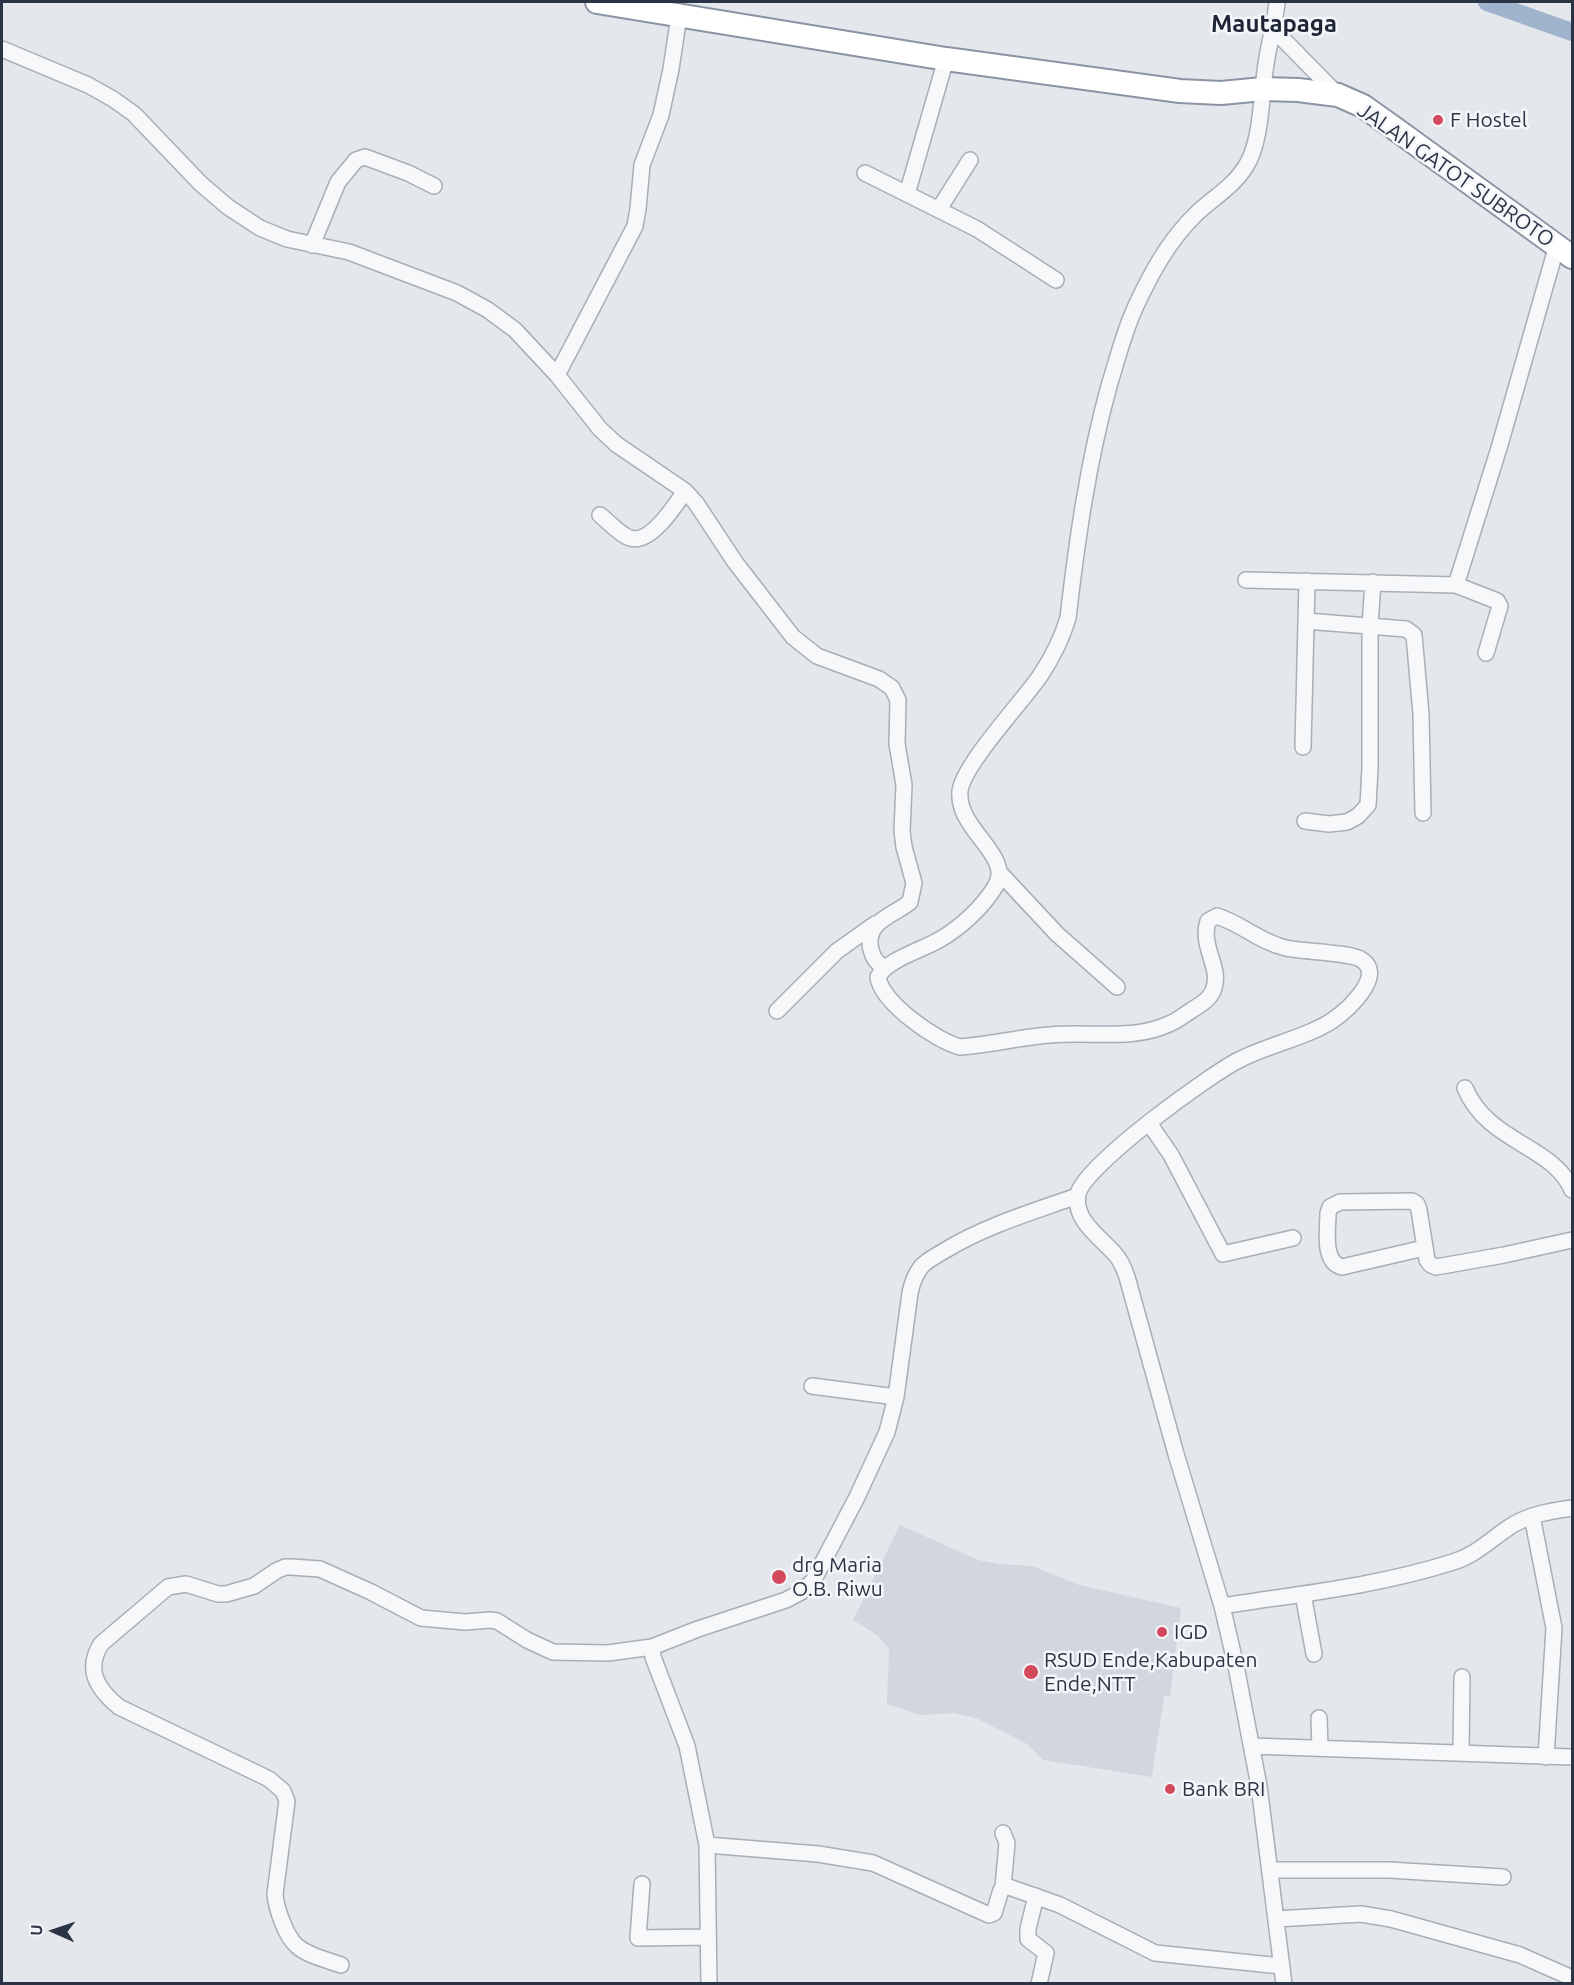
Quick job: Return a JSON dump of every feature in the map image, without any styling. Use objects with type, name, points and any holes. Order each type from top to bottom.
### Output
[{"type":"highway","name":"JALAN GATOT SUBROTO","points":[[597,2],[946,59],[1180,91],[1221,93],[1263,89],[1338,95],[1363,106],[1564,251]]},
{"type":"street","points":[[1117,987],[1057,934],[1000,873],[997,860],[965,819],[961,807],[960,788],[971,766],[1041,675],[1063,635],[1068,618],[1092,459],[1126,330],[1170,242],[1198,212],[1236,180],[1252,155],[1277,2]]},
{"type":"street","points":[[558,375],[635,225],[642,165],[661,115],[679,16]]},
{"type":"street","points":[[1274,30],[1338,95]]},
{"type":"street","points":[[2,48],[88,85],[113,99],[134,114],[179,163],[228,207],[260,228],[286,239],[349,252],[397,269],[488,310],[515,330],[558,375],[600,429],[616,444],[685,492],[696,503],[735,562],[793,637],[817,656],[879,679],[892,688],[897,700],[897,744],[904,785],[902,831],[914,883],[910,902],[837,951],[777,1011]]},
{"type":"street","points":[[907,194],[946,59]]},
{"type":"street","points":[[312,245],[338,182],[356,160],[365,157],[408,173],[434,186]]},
{"type":"street","points":[[939,209],[970,160]]},
{"type":"street","points":[[865,173],[977,229],[1056,280]]},
{"type":"street","points":[[1456,585],[1564,251]]},
{"type":"street","points":[[600,515],[628,538],[637,540],[648,536],[685,492]]},
{"type":"street","points":[[1246,580],[1456,585],[1497,601],[1500,606],[1486,653]]},
{"type":"street","points":[[1303,747],[1307,580]]},
{"type":"street","points":[[1305,821],[1329,824],[1347,822],[1358,816],[1368,804],[1371,735],[1370,625],[1373,582]]},
{"type":"street","points":[[1306,621],[1370,625],[1412,631],[1416,639],[1421,714],[1423,813]]},
{"type":"street","points":[[1000,873],[995,888],[975,912],[940,939],[885,968],[878,977],[879,985],[884,992],[917,1024],[945,1042],[960,1047],[1053,1034],[1126,1034],[1152,1030],[1169,1024],[1209,998],[1214,988],[1215,976],[1206,945],[1205,932],[1208,921],[1217,916],[1235,922],[1248,932],[1283,948],[1302,952],[1355,956],[1364,960],[1368,969],[1369,978],[1366,986],[1349,1007],[1331,1022],[1240,1059],[1203,1084],[1149,1123],[1099,1165],[1086,1179],[1077,1196],[1079,1210],[1084,1221],[1114,1253],[1125,1271],[1176,1454],[1222,1606],[1253,1746],[1284,1983]]},
{"type":"street","points":[[875,924],[870,935],[870,948],[878,964],[885,968]]},
{"type":"street","points":[[1465,1088],[1470,1101],[1497,1129],[1556,1167],[1568,1180],[1572,1190]]},
{"type":"street","points":[[1149,1123],[1171,1155],[1223,1254],[1293,1238]]},
{"type":"street","points":[[1556,1167],[1572,1168]]},
{"type":"street","points":[[341,1965],[302,1950],[296,1945],[277,1909],[275,1894],[287,1801],[283,1791],[269,1779],[118,1707],[101,1689],[94,1675],[94,1654],[101,1644],[168,1587],[186,1584],[218,1594],[226,1594],[254,1586],[285,1567],[320,1569],[421,1618],[465,1622],[494,1620],[527,1640],[553,1652],[608,1653],[652,1647],[655,1644],[786,1600],[801,1592],[813,1581],[852,1508],[887,1432],[896,1397],[910,1293],[919,1269],[952,1246],[987,1229],[1077,1196]]},
{"type":"street","points":[[1424,1248],[1342,1267],[1335,1265],[1330,1260],[1328,1251],[1330,1207],[1340,1202],[1412,1201],[1417,1204],[1419,1210],[1427,1260],[1436,1267],[1572,1240]]},
{"type":"street","points":[[812,1386],[896,1397]]},
{"type":"street","points":[[1222,1606],[1358,1585],[1452,1562],[1484,1547],[1511,1527],[1532,1516],[1572,1508]]},
{"type":"street","points":[[1532,1516],[1554,1628],[1546,1757]]},
{"type":"street","points":[[1303,1594],[1314,1654]]},
{"type":"street","points":[[652,1647],[653,1657],[687,1746],[707,1845],[709,1983]]},
{"type":"street","points":[[1461,1753],[1462,1677]]},
{"type":"street","points":[[1319,1718],[1320,1748]]},
{"type":"street","points":[[1253,1746],[1546,1757],[1572,1756]]},
{"type":"street","points":[[707,1845],[818,1854],[873,1863],[990,1915],[994,1913],[1003,1887],[1007,1844],[1003,1833]]},
{"type":"street","points":[[1270,1870],[1389,1870],[1503,1877]]},
{"type":"street","points":[[642,1884],[638,1938],[708,1937]]},
{"type":"street","points":[[1003,1887],[1006,1886],[1060,1905],[1155,1953],[1281,1966]]},
{"type":"street","points":[[1036,1896],[1027,1932],[1028,1939],[1046,1953],[1039,1983]]},
{"type":"street","points":[[1276,1919],[1361,1914],[1391,1919],[1520,1956],[1572,1978]]},
{"type":"shaded area","name":"RSUD Ende,Kabupaten Ende,NTT","points":[[900,1525],[978,1560],[1032,1566],[1079,1585],[1181,1608],[1170,1696],[1164,1696],[1152,1777],[1043,1760],[1027,1744],[978,1719],[955,1713],[920,1715],[887,1704],[889,1649],[877,1635],[853,1620]]},
{"type":"waterway","points":[[1487,2],[1572,32]]},
{"type":"place","name":"F Hostel","points":[[1438,120]]},
{"type":"place","name":"drg Maria O.B. Riwu","points":[[779,1577]]},
{"type":"place","name":"IGD","points":[[1162,1632]]},
{"type":"place","name":"RSUD Ende,Kabupaten Ende,NTT","points":[[1031,1672]]},
{"type":"place","name":"Bank BRI","points":[[1170,1789]]},
{"type":"district","name":"Mautapaga","points":[[1274,24]]}]
